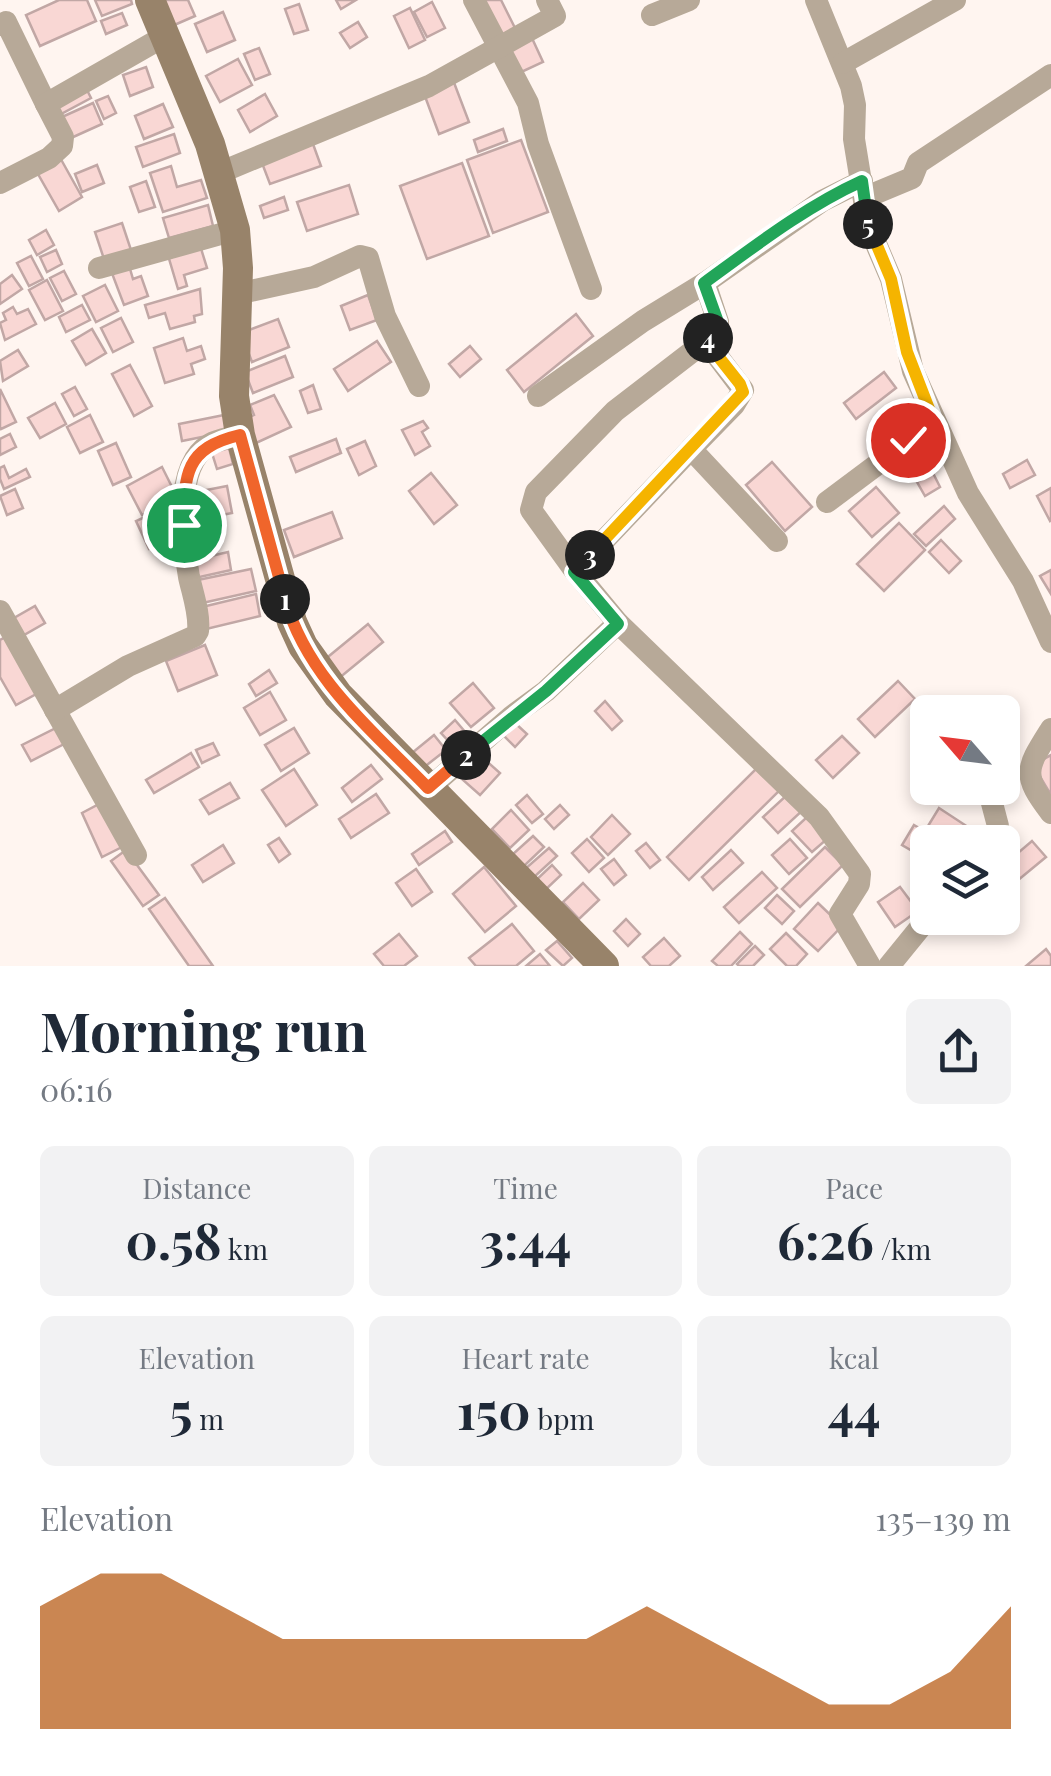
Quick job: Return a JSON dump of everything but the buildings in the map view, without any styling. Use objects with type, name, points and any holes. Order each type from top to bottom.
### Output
[{"type":"street","points":[[150,0],[210,144],[235,230],[234,396],[240,435],[292,622],[303,646],[338,695],[604,966]]},
{"type":"street","points":[[474,0],[528,103],[538,144],[591,289]]},
{"type":"street","points":[[219,173],[429,86],[555,16],[547,0]]},
{"type":"street","points":[[652,15],[689,0]]},
{"type":"street","points":[[816,0],[843,62],[856,105],[854,140],[868,225],[891,279],[925,428],[1023,581],[1051,642]]},
{"type":"street","points":[[843,62],[955,0]]},
{"type":"street","points":[[0,183],[50,158],[62,146],[63,137],[2,17]]},
{"type":"street","points":[[46,104],[165,36]]},
{"type":"street","points":[[538,396],[822,201],[912,178],[918,163],[1051,75]]},
{"type":"street","points":[[99,268],[235,230]]},
{"type":"street","points":[[236,294],[296,282],[360,256],[368,258],[385,316],[418,386]]},
{"type":"street","points":[[704,283],[718,322],[706,341],[615,410],[536,492],[531,502],[534,519],[618,624],[819,817],[860,874],[859,884],[840,914],[870,966]]},
{"type":"street","points":[[574,572],[744,390],[706,341]]},
{"type":"street","points":[[827,502],[925,428]]},
{"type":"street","points":[[56,710],[128,666],[198,632],[185,542],[184,493],[190,466],[211,443],[240,435]]},
{"type":"street","points":[[691,450],[776,541]]},
{"type":"street","points":[[0,611],[136,855]]},
{"type":"street","points":[[428,788],[546,691],[618,624]]},
{"type":"street","points":[[1051,729],[1028,770],[1028,780],[1051,813]]},
{"type":"street","points":[[889,966],[914,935]]},
{"type":"route","points":[[184,525],[184,493],[190,466],[211,443],[240,435],[292,622],[303,646],[338,695],[428,788],[546,691],[618,624],[574,572],[744,390],[706,341],[718,322],[704,283],[780,228],[862,181],[868,225],[891,279],[907,352],[934,422],[908,440]]}]
